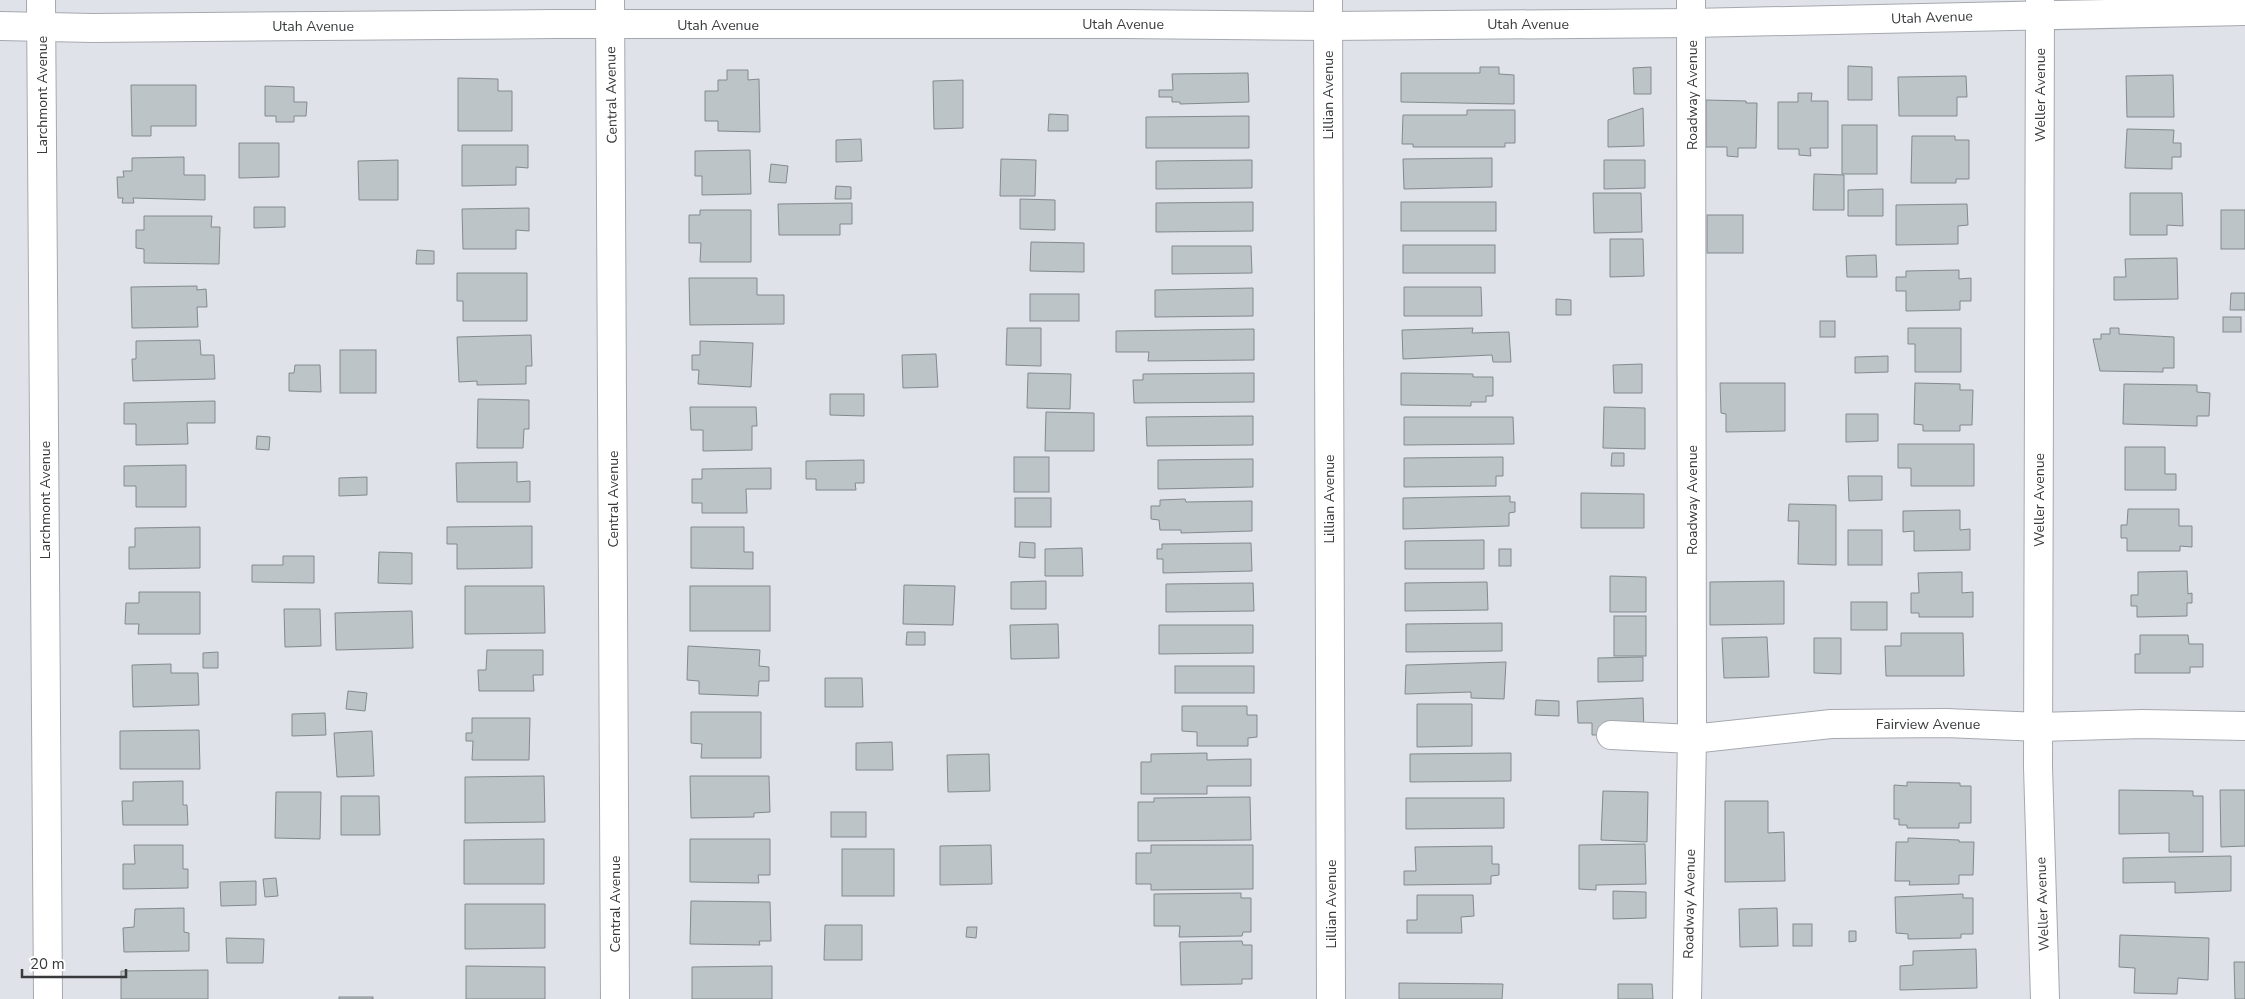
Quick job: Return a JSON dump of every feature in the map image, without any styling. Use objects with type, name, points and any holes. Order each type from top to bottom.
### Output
[{"type":"street","name":"Larchmont Avenue","points":[[41,0],[48,999]]},
{"type":"street","name":"Utah Avenue","points":[[0,26],[41,27],[610,12],[1124,24],[1328,13],[1691,12],[2040,7],[2245,11]]},
{"type":"street","name":"Weller Avenue","points":[[2040,7],[2039,727],[2045,999]]},
{"type":"street","name":"Central Avenue","points":[[610,12],[615,999]]},
{"type":"street","name":"Roadway Avenue","points":[[1687,999],[1692,739],[1691,12]]},
{"type":"street","name":"Lillian Avenue","points":[[1328,13],[1331,999]]},
{"type":"street","name":"Fairview Avenue","points":[[1611,735],[1692,739],[1831,724],[1946,723],[2039,727],[2143,724],[2245,726]]},
{"type":"building","points":[[1848,66],[1872,67],[1872,100],[1848,100]]},
{"type":"building","points":[[1480,67],[1499,67],[1499,74],[1514,75],[1514,104],[1401,102],[1401,73],[1480,73]]},
{"type":"building","points":[[1651,67],[1651,94],[1634,94],[1633,68]]},
{"type":"building","points":[[727,70],[748,70],[748,80],[759,79],[760,132],[718,131],[718,121],[705,121],[705,91],[718,91],[718,80],[727,80]]},
{"type":"building","points":[[1248,73],[1249,102],[1180,104],[1180,102],[1172,102],[1172,97],[1159,97],[1159,90],[1173,90],[1172,74]]},
{"type":"building","points":[[2173,75],[2174,117],[2127,117],[2126,76]]},
{"type":"building","points":[[1966,76],[1967,97],[1957,97],[1957,116],[1899,116],[1898,77]]},
{"type":"building","points":[[458,78],[498,79],[498,91],[512,91],[512,131],[458,131]]},
{"type":"building","points":[[963,80],[963,128],[934,129],[933,81]]},
{"type":"building","points":[[131,85],[196,85],[196,126],[151,126],[151,136],[132,136]]},
{"type":"building","points":[[265,86],[294,87],[294,102],[307,102],[306,116],[294,116],[294,122],[276,122],[276,116],[265,116]]},
{"type":"building","points":[[1798,93],[1812,93],[1811,101],[1828,101],[1828,148],[1810,148],[1811,156],[1799,155],[1799,149],[1778,149],[1778,102],[1798,102]]},
{"type":"building","points":[[1706,100],[1757,103],[1756,148],[1738,148],[1738,157],[1727,156],[1727,147],[1706,147]]},
{"type":"building","points":[[1643,108],[1644,146],[1608,147],[1608,120]]},
{"type":"building","points":[[1467,110],[1515,110],[1515,143],[1505,143],[1505,147],[1413,147],[1413,144],[1402,144],[1403,115],[1467,115]]},
{"type":"building","points":[[1049,114],[1068,115],[1068,131],[1048,131]]},
{"type":"building","points":[[1249,116],[1249,148],[1146,148],[1146,117]]},
{"type":"building","points":[[1842,125],[1877,125],[1877,174],[1842,174]]},
{"type":"building","points":[[2127,129],[2174,130],[2173,143],[2181,143],[2181,157],[2172,157],[2172,169],[2125,168]]},
{"type":"building","points":[[1912,136],[1955,136],[1955,140],[1969,140],[1969,179],[1956,179],[1956,183],[1911,183]]},
{"type":"building","points":[[861,139],[862,161],[836,162],[836,140]]},
{"type":"building","points":[[239,143],[279,143],[279,177],[239,178]]},
{"type":"building","points":[[462,145],[528,145],[528,168],[516,167],[516,185],[462,186]]},
{"type":"building","points":[[750,150],[751,194],[702,195],[702,176],[695,176],[695,151]]},
{"type":"building","points":[[184,157],[184,175],[205,175],[205,200],[133,198],[134,203],[122,203],[123,198],[118,198],[117,177],[124,177],[123,171],[132,171],[132,158]]},
{"type":"building","points":[[1492,158],[1492,187],[1404,189],[1403,159]]},
{"type":"building","points":[[1001,159],[1036,160],[1035,196],[1000,196]]},
{"type":"building","points":[[398,160],[398,200],[359,200],[358,161]]},
{"type":"building","points":[[1252,160],[1252,188],[1156,189],[1156,161]]},
{"type":"building","points":[[1604,160],[1645,160],[1645,188],[1604,189]]},
{"type":"building","points":[[771,164],[788,166],[786,183],[769,182]]},
{"type":"building","points":[[1814,174],[1844,175],[1844,210],[1813,210]]},
{"type":"building","points":[[836,186],[851,187],[851,199],[835,199]]},
{"type":"building","points":[[1883,189],[1883,216],[1848,216],[1848,190]]},
{"type":"building","points":[[1593,193],[1641,193],[1642,232],[1594,233]]},
{"type":"building","points":[[2130,193],[2182,193],[2183,226],[2167,225],[2167,235],[2130,235]]},
{"type":"building","points":[[1020,199],[1055,200],[1055,230],[1020,229]]},
{"type":"building","points":[[1253,202],[1253,231],[1156,232],[1156,203]]},
{"type":"building","points":[[1401,202],[1496,202],[1496,231],[1401,231]]},
{"type":"building","points":[[852,203],[852,224],[840,224],[840,235],[779,235],[778,204]]},
{"type":"building","points":[[1967,204],[1968,225],[1958,226],[1958,244],[1896,245],[1896,205]]},
{"type":"building","points":[[254,207],[285,207],[285,227],[254,228]]},
{"type":"building","points":[[529,208],[529,231],[516,230],[516,249],[463,249],[462,209]]},
{"type":"building","points":[[700,210],[751,210],[751,262],[700,262],[701,243],[689,243],[689,215],[700,215]]},
{"type":"building","points":[[2221,210],[2245,210],[2245,249],[2221,249]]},
{"type":"building","points":[[1707,215],[1743,215],[1743,253],[1707,253]]},
{"type":"building","points":[[144,216],[212,216],[211,227],[220,227],[219,264],[144,263],[144,249],[136,248],[136,230],[144,230]]},
{"type":"building","points":[[1610,239],[1643,239],[1644,276],[1610,277]]},
{"type":"building","points":[[1031,242],[1084,243],[1084,272],[1030,271]]},
{"type":"building","points":[[1403,245],[1495,245],[1495,273],[1403,273]]},
{"type":"building","points":[[1172,246],[1251,246],[1252,273],[1172,274]]},
{"type":"building","points":[[417,250],[434,251],[434,264],[416,264]]},
{"type":"building","points":[[1876,255],[1877,277],[1847,277],[1846,256]]},
{"type":"building","points":[[2177,258],[2178,299],[2114,300],[2114,277],[2126,277],[2125,259]]},
{"type":"building","points":[[1959,270],[1959,279],[1971,278],[1971,301],[1960,301],[1960,310],[1906,311],[1906,291],[1896,291],[1896,277],[1906,277],[1906,271]]},
{"type":"building","points":[[457,273],[527,273],[527,321],[463,321],[463,301],[457,301]]},
{"type":"building","points":[[689,278],[757,278],[757,295],[784,295],[784,324],[690,325]]},
{"type":"building","points":[[197,286],[197,290],[206,289],[207,307],[197,307],[198,327],[132,328],[131,287]]},
{"type":"building","points":[[1404,287],[1481,287],[1482,316],[1404,316]]},
{"type":"building","points":[[1253,288],[1253,316],[1155,317],[1155,290]]},
{"type":"building","points":[[2231,293],[2245,293],[2245,310],[2230,310]]},
{"type":"building","points":[[1030,294],[1079,294],[1079,321],[1030,321]]},
{"type":"building","points":[[1556,299],[1571,300],[1571,315],[1556,315]]},
{"type":"building","points":[[2223,317],[2241,317],[2241,332],[2223,332]]},
{"type":"building","points":[[1820,321],[1835,321],[1835,337],[1820,337]]},
{"type":"building","points":[[1007,328],[1041,328],[1041,366],[1006,365]]},
{"type":"building","points":[[1473,328],[1472,333],[1509,332],[1511,362],[1493,362],[1492,355],[1403,359],[1402,330]]},
{"type":"building","points":[[1908,328],[1961,328],[1961,372],[1915,372],[1915,344],[1908,344]]},
{"type":"building","points":[[2110,328],[2119,328],[2119,334],[2174,337],[2174,368],[2163,368],[2163,372],[2100,371],[2093,339],[2101,339],[2101,334],[2110,334]]},
{"type":"building","points":[[1254,329],[1254,360],[1148,361],[1149,352],[1116,352],[1116,331]]},
{"type":"building","points":[[531,335],[532,366],[526,366],[526,384],[477,385],[477,381],[459,382],[457,337]]},
{"type":"building","points":[[200,340],[201,355],[214,355],[215,379],[133,381],[132,359],[136,359],[136,341]]},
{"type":"building","points":[[700,341],[753,343],[751,387],[698,384],[699,370],[692,370],[692,355],[700,355]]},
{"type":"building","points":[[340,350],[376,350],[376,393],[340,393]]},
{"type":"building","points":[[936,354],[938,387],[903,388],[902,355]]},
{"type":"building","points":[[1888,356],[1888,372],[1855,373],[1855,357]]},
{"type":"building","points":[[1642,364],[1642,393],[1614,393],[1613,365]]},
{"type":"building","points":[[295,365],[320,365],[321,392],[289,391],[289,373],[294,373]]},
{"type":"building","points":[[1028,373],[1071,374],[1070,409],[1027,408]]},
{"type":"building","points":[[1254,373],[1254,402],[1134,403],[1133,380],[1143,380],[1143,374]]},
{"type":"building","points":[[1401,373],[1473,374],[1473,377],[1493,377],[1493,396],[1486,396],[1486,402],[1471,402],[1471,406],[1401,405]]},
{"type":"building","points":[[1720,383],[1785,383],[1785,431],[1726,432],[1726,414],[1721,413]]},
{"type":"building","points":[[1915,383],[1960,384],[1960,390],[1973,390],[1972,425],[1960,425],[1960,431],[1923,431],[1923,425],[1914,424]]},
{"type":"building","points":[[2124,384],[2197,385],[2197,392],[2210,393],[2209,416],[2197,416],[2197,426],[2123,424]]},
{"type":"building","points":[[830,394],[864,394],[864,416],[830,415]]},
{"type":"building","points":[[478,399],[529,400],[529,429],[524,429],[523,448],[477,448]]},
{"type":"building","points":[[215,401],[215,423],[187,423],[188,444],[136,445],[136,424],[124,424],[124,403]]},
{"type":"building","points":[[690,407],[756,407],[757,426],[752,426],[752,450],[703,451],[703,430],[691,430]]},
{"type":"building","points":[[1604,407],[1645,408],[1645,449],[1603,448]]},
{"type":"building","points":[[1046,412],[1094,413],[1094,451],[1045,451]]},
{"type":"building","points":[[1846,414],[1878,414],[1878,441],[1846,442]]},
{"type":"building","points":[[1253,416],[1253,445],[1147,446],[1146,417]]},
{"type":"building","points":[[1404,417],[1513,417],[1514,444],[1404,445]]},
{"type":"building","points":[[257,436],[270,437],[269,450],[256,449]]},
{"type":"building","points":[[1898,444],[1974,444],[1974,486],[1911,486],[1911,468],[1898,468]]},
{"type":"building","points":[[2125,447],[2165,447],[2165,474],[2176,474],[2176,490],[2125,490]]},
{"type":"building","points":[[1612,453],[1624,453],[1624,466],[1611,466]]},
{"type":"building","points":[[1014,457],[1049,457],[1049,492],[1014,492]]},
{"type":"building","points":[[1503,457],[1503,476],[1496,476],[1496,486],[1404,487],[1404,458]]},
{"type":"building","points":[[1253,459],[1253,487],[1158,489],[1158,460]]},
{"type":"building","points":[[864,460],[864,483],[855,483],[856,490],[816,490],[816,479],[806,479],[806,461]]},
{"type":"building","points":[[517,462],[517,482],[530,481],[530,502],[457,502],[456,463]]},
{"type":"building","points":[[186,465],[186,507],[136,507],[136,486],[124,486],[124,466]]},
{"type":"building","points":[[771,468],[771,489],[746,489],[747,513],[702,513],[702,503],[692,503],[692,479],[702,479],[702,469]]},
{"type":"building","points":[[1848,476],[1882,476],[1882,500],[1849,501]]},
{"type":"building","points":[[367,477],[367,495],[339,496],[339,478]]},
{"type":"building","points":[[1581,493],[1644,494],[1644,528],[1581,528]]},
{"type":"building","points":[[1510,496],[1510,502],[1515,502],[1515,512],[1509,513],[1509,526],[1403,529],[1403,498]]},
{"type":"building","points":[[1015,498],[1051,498],[1051,527],[1015,527]]},
{"type":"building","points":[[1185,499],[1186,502],[1252,501],[1252,531],[1181,533],[1181,530],[1160,530],[1159,520],[1151,519],[1151,506],[1160,506],[1160,500]]},
{"type":"building","points":[[1789,504],[1836,505],[1836,565],[1798,564],[1799,521],[1788,521]]},
{"type":"building","points":[[2128,509],[2179,509],[2179,526],[2192,526],[2192,547],[2180,546],[2180,551],[2127,551],[2127,538],[2121,538],[2121,525],[2127,525]]},
{"type":"building","points":[[1960,510],[1960,530],[1970,529],[1970,550],[1914,551],[1914,531],[1903,532],[1903,511]]},
{"type":"building","points":[[532,526],[532,568],[457,569],[457,544],[447,544],[447,527]]},
{"type":"building","points":[[200,527],[200,568],[129,569],[129,547],[135,547],[135,528]]},
{"type":"building","points":[[691,527],[744,527],[744,552],[753,552],[753,569],[691,568]]},
{"type":"building","points":[[1848,530],[1882,530],[1882,565],[1848,565]]},
{"type":"building","points":[[1484,540],[1484,569],[1405,569],[1405,541]]},
{"type":"building","points":[[1020,542],[1035,543],[1035,558],[1019,557]]},
{"type":"building","points":[[1251,543],[1252,571],[1163,573],[1163,559],[1157,559],[1157,549],[1162,549],[1162,544]]},
{"type":"building","points":[[1082,548],[1083,576],[1045,576],[1045,549]]},
{"type":"building","points":[[1499,549],[1511,549],[1511,566],[1499,566]]},
{"type":"building","points":[[379,552],[412,553],[412,584],[378,583]]},
{"type":"building","points":[[283,556],[314,556],[314,583],[252,582],[252,565],[283,565]]},
{"type":"building","points":[[2187,571],[2188,594],[2192,593],[2192,603],[2187,603],[2187,616],[2137,617],[2137,606],[2131,606],[2131,595],[2138,595],[2138,572]]},
{"type":"building","points":[[1962,572],[1962,593],[1973,592],[1973,617],[1919,617],[1919,613],[1911,613],[1911,593],[1919,593],[1918,573]]},
{"type":"building","points":[[1610,576],[1646,577],[1646,612],[1610,612]]},
{"type":"building","points":[[1046,581],[1046,609],[1011,609],[1011,582]]},
{"type":"building","points":[[1784,581],[1784,624],[1710,625],[1710,582]]},
{"type":"building","points":[[1487,582],[1488,610],[1405,611],[1405,583]]},
{"type":"building","points":[[1253,583],[1254,611],[1166,612],[1166,584]]},
{"type":"building","points":[[904,585],[955,586],[953,625],[903,624]]},
{"type":"building","points":[[465,586],[544,586],[545,633],[465,634]]},
{"type":"building","points":[[690,586],[770,586],[770,631],[690,631]]},
{"type":"building","points":[[139,592],[200,592],[200,634],[138,634],[139,624],[125,624],[126,603],[139,603]]},
{"type":"building","points":[[1851,602],[1887,602],[1887,630],[1851,630]]},
{"type":"building","points":[[284,609],[320,609],[321,646],[285,647]]},
{"type":"building","points":[[412,611],[413,648],[336,650],[335,613]]},
{"type":"building","points":[[1614,616],[1646,616],[1646,656],[1614,656]]},
{"type":"building","points":[[1502,623],[1502,651],[1406,652],[1406,624]]},
{"type":"building","points":[[1058,624],[1059,658],[1011,659],[1010,625]]},
{"type":"building","points":[[1159,625],[1253,625],[1253,653],[1159,654]]},
{"type":"building","points":[[907,632],[925,632],[925,645],[906,645]]},
{"type":"building","points":[[1901,633],[1963,633],[1964,676],[1886,676],[1885,646],[1901,646]]},
{"type":"building","points":[[2140,635],[2188,635],[2189,644],[2203,644],[2203,667],[2190,667],[2190,673],[2135,673],[2135,654],[2140,654]]},
{"type":"building","points":[[1767,637],[1769,677],[1724,678],[1722,638]]},
{"type":"building","points":[[1814,638],[1841,638],[1841,674],[1814,673]]},
{"type":"building","points":[[688,646],[760,650],[759,666],[769,667],[769,681],[759,681],[758,696],[699,694],[699,681],[687,680]]},
{"type":"building","points":[[487,650],[543,650],[543,675],[533,675],[534,691],[479,691],[478,670],[486,670]]},
{"type":"building","points":[[218,652],[218,668],[203,668],[203,653]]},
{"type":"building","points":[[1643,657],[1643,681],[1598,682],[1598,658]]},
{"type":"building","points":[[1506,662],[1504,699],[1471,698],[1471,692],[1405,694],[1406,665]]},
{"type":"building","points":[[171,664],[171,673],[198,673],[199,705],[133,707],[132,665]]},
{"type":"building","points":[[1175,666],[1254,666],[1254,693],[1175,693]]},
{"type":"building","points":[[825,678],[862,678],[863,707],[825,707]]},
{"type":"building","points":[[348,691],[367,693],[365,711],[346,709]]},
{"type":"building","points":[[1643,698],[1644,734],[1592,735],[1592,723],[1578,723],[1577,701]]},
{"type":"building","points":[[1536,700],[1559,701],[1559,716],[1535,715]]},
{"type":"building","points":[[1417,704],[1472,704],[1472,746],[1417,747]]},
{"type":"building","points":[[1182,706],[1247,706],[1247,715],[1257,715],[1257,737],[1248,738],[1248,746],[1197,746],[1197,732],[1182,731]]},
{"type":"building","points":[[691,712],[761,712],[761,758],[701,758],[702,744],[691,743]]},
{"type":"building","points":[[325,713],[326,735],[292,736],[292,714]]},
{"type":"building","points":[[472,718],[530,718],[529,760],[472,760],[473,741],[466,741],[466,733],[472,733]]},
{"type":"building","points":[[199,730],[200,769],[120,769],[120,731]]},
{"type":"building","points":[[372,731],[374,776],[337,777],[334,733]]},
{"type":"building","points":[[892,742],[893,770],[856,770],[856,743]]},
{"type":"building","points":[[1207,753],[1207,760],[1251,759],[1251,786],[1207,786],[1207,794],[1141,794],[1141,762],[1151,762],[1151,754]]},
{"type":"building","points":[[1511,753],[1511,781],[1410,782],[1410,754]]},
{"type":"building","points":[[989,754],[990,791],[948,792],[947,755]]},
{"type":"building","points":[[544,776],[545,822],[465,823],[465,777]]},
{"type":"building","points":[[690,776],[769,776],[770,812],[754,813],[754,817],[691,818]]},
{"type":"building","points":[[183,781],[183,805],[187,805],[188,825],[123,825],[122,801],[133,801],[133,782]]},
{"type":"building","points":[[1907,782],[1960,783],[1960,786],[1971,786],[1971,823],[1959,823],[1959,828],[1907,828],[1907,825],[1899,825],[1899,819],[1894,819],[1894,785],[1907,786]]},
{"type":"building","points":[[2119,790],[2193,791],[2193,796],[2203,796],[2203,852],[2169,852],[2169,833],[2119,834]]},
{"type":"building","points":[[2220,790],[2245,790],[2245,846],[2221,847]]},
{"type":"building","points":[[1603,791],[1648,792],[1647,842],[1601,840]]},
{"type":"building","points":[[276,792],[321,792],[320,839],[275,838]]},
{"type":"building","points":[[341,796],[379,796],[380,835],[341,835]]},
{"type":"building","points":[[1250,797],[1251,840],[1138,841],[1138,802],[1154,802],[1154,798]]},
{"type":"building","points":[[1406,798],[1504,798],[1504,828],[1406,829]]},
{"type":"building","points":[[1725,801],[1768,801],[1768,833],[1784,832],[1785,881],[1725,882]]},
{"type":"building","points":[[831,812],[866,812],[866,837],[831,837]]},
{"type":"building","points":[[1908,838],[1974,842],[1973,875],[1959,875],[1959,884],[1909,885],[1910,881],[1895,881],[1896,842],[1908,842]]},
{"type":"building","points":[[544,839],[544,884],[464,884],[464,840]]},
{"type":"building","points":[[690,839],[770,839],[770,875],[758,875],[759,883],[690,882]]},
{"type":"building","points":[[1645,844],[1646,884],[1596,885],[1596,890],[1579,889],[1579,845]]},
{"type":"building","points":[[134,845],[183,845],[183,869],[188,869],[188,888],[123,889],[123,864],[135,864]]},
{"type":"building","points":[[991,845],[992,884],[940,885],[940,846]]},
{"type":"building","points":[[1151,845],[1253,845],[1253,889],[1151,890],[1151,884],[1136,884],[1136,853],[1151,853]]},
{"type":"building","points":[[1492,846],[1492,864],[1499,864],[1499,875],[1491,876],[1491,884],[1404,885],[1404,871],[1416,871],[1415,847]]},
{"type":"building","points":[[842,849],[894,849],[894,896],[842,896]]},
{"type":"building","points":[[2231,856],[2231,891],[2175,893],[2175,882],[2123,883],[2123,858]]},
{"type":"building","points":[[276,878],[278,896],[265,897],[263,879]]},
{"type":"building","points":[[256,881],[256,905],[221,906],[220,882]]},
{"type":"building","points":[[1613,891],[1646,892],[1646,918],[1613,919]]},
{"type":"building","points":[[1241,893],[1241,898],[1251,898],[1251,932],[1243,932],[1242,936],[1179,937],[1180,926],[1154,926],[1154,894]]},
{"type":"building","points":[[1963,894],[1963,898],[1973,898],[1973,934],[1961,934],[1961,938],[1908,939],[1908,934],[1896,933],[1895,897]]},
{"type":"building","points":[[1417,895],[1473,895],[1474,916],[1461,917],[1462,933],[1407,933],[1407,920],[1417,920]]},
{"type":"building","points":[[691,901],[770,902],[771,941],[759,941],[760,945],[690,944]]},
{"type":"building","points":[[465,904],[545,904],[545,948],[465,949]]},
{"type":"building","points":[[184,908],[184,932],[189,933],[189,951],[124,952],[123,928],[134,927],[135,909]]},
{"type":"building","points":[[1777,908],[1778,946],[1740,947],[1739,909]]},
{"type":"building","points":[[1793,924],[1812,924],[1812,946],[1793,946]]},
{"type":"building","points":[[825,925],[862,925],[862,960],[824,960]]},
{"type":"building","points":[[967,927],[977,927],[976,938],[966,937]]},
{"type":"building","points":[[1849,931],[1856,931],[1856,941],[1849,942]]},
{"type":"building","points":[[2120,935],[2209,938],[2208,980],[2178,978],[2177,994],[2134,993],[2135,968],[2119,967]]},
{"type":"building","points":[[226,938],[264,939],[263,963],[227,963]]},
{"type":"building","points":[[1242,941],[1243,945],[1252,945],[1252,979],[1242,979],[1242,984],[1181,985],[1180,942]]},
{"type":"building","points":[[1976,949],[1977,988],[1900,990],[1900,966],[1913,965],[1913,951]]},
{"type":"building","points":[[2234,962],[2245,962],[2245,999],[2235,999]]},
{"type":"building","points":[[466,966],[545,967],[545,999],[466,999]]},
{"type":"building","points":[[772,966],[772,999],[692,999],[692,967]]},
{"type":"building","points":[[208,970],[208,999],[121,999],[121,971]]},
{"type":"building","points":[[1399,983],[1503,984],[1502,999],[1399,999]]},
{"type":"building","points":[[1618,984],[1652,984],[1653,999],[1618,999]]},
{"type":"building","points":[[339,997],[373,997],[373,999],[339,999]]}]
